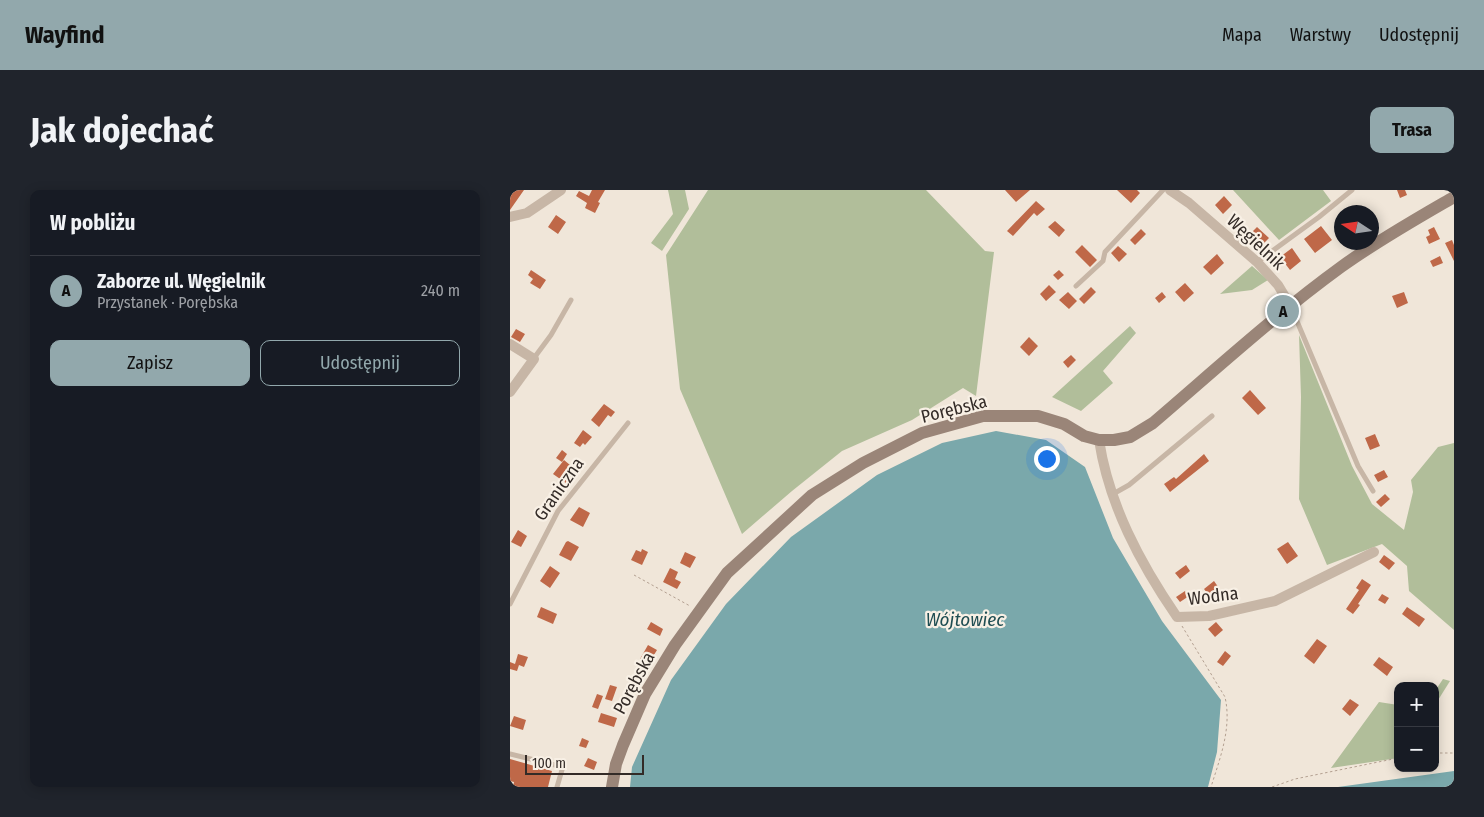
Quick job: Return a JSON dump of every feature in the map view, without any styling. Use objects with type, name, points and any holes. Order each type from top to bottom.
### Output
[{"type":"street","points":[[510,217],[526,213],[561,190]]},
{"type":"street","name":"Węgielnik","points":[[1170,190],[1189,202],[1257,262],[1278,284],[1290,305]]},
{"type":"street","name":"Porębska","points":[[612,787],[614,771],[645,694],[675,645],[727,573],[812,496],[863,463],[922,433],[983,416],[1038,416],[1064,424],[1084,436],[1099,440],[1130,437],[1153,423],[1290,305],[1342,266],[1371,246],[1454,196]]},
{"type":"street","points":[[510,344],[534,359],[510,392]]},
{"type":"street","name":"Wodna","points":[[1099,440],[1102,462],[1112,494],[1136,552],[1153,582],[1177,616],[1209,616],[1276,601],[1374,552]]},
{"type":"lane","points":[[1076,286],[1103,261],[1105,252],[1163,190]]},
{"type":"lane","points":[[1257,262],[1319,217],[1352,190]]},
{"type":"lane","points":[[534,359],[551,335],[571,300]]},
{"type":"lane","points":[[1290,305],[1358,466],[1373,491]]},
{"type":"lane","points":[[1112,494],[1129,485],[1212,416]]},
{"type":"lane","name":"Graniczna","points":[[510,604],[558,510],[628,424]]},
{"type":"lane","points":[[510,754],[563,765],[557,787]]},
{"type":"path","points":[[634,575],[699,612]]},
{"type":"path","points":[[1177,616],[1225,698],[1228,710],[1226,734],[1210,787]]},
{"type":"path","points":[[1439,753],[1454,753]]},
{"type":"path","points":[[1272,787],[1295,779],[1394,759]]},
{"type":"green space","points":[[668,190],[685,190],[689,209],[662,251],[651,243],[673,214]]},
{"type":"green space","points":[[708,190],[926,190],[985,251],[994,252],[976,396],[963,388],[912,420],[842,451],[742,534],[680,389],[666,255]]},
{"type":"green space","points":[[1233,190],[1323,190],[1331,201],[1279,240]]},
{"type":"green space","points":[[1252,266],[1268,280],[1252,290],[1220,294]]},
{"type":"green space","points":[[1130,326],[1136,333],[1103,371],[1113,383],[1081,411],[1052,397]]},
{"type":"green space","points":[[1299,335],[1352,466],[1372,504],[1404,530],[1413,492],[1411,480],[1438,447],[1454,443],[1454,630],[1409,591],[1407,566],[1382,544],[1327,565],[1299,499],[1301,397]]},
{"type":"green space","points":[[1443,679],[1450,681],[1439,699],[1439,685]]},
{"type":"green space","points":[[1379,702],[1394,704],[1394,759],[1331,768]]},
{"type":"water","name":"Wójtowiec","points":[[996,431],[1046,440],[1085,467],[1113,538],[1162,621],[1221,700],[1217,752],[1208,787],[630,787],[632,767],[671,680],[726,604],[791,537],[877,475],[942,443]]},
{"type":"water","points":[[1454,771],[1454,787],[1338,787]]},
{"type":"building","points":[[513,190],[524,190],[510,210],[510,194]]},
{"type":"building","points":[[592,190],[605,190],[598,202],[600,203],[595,213],[585,208],[587,203],[576,196],[579,191],[589,196]]},
{"type":"building","points":[[1005,190],[1030,190],[1016,202]]},
{"type":"building","points":[[1117,190],[1137,190],[1140,193],[1131,203]]},
{"type":"building","points":[[1397,190],[1405,190],[1407,195],[1400,198]]},
{"type":"building","points":[[1224,196],[1232,205],[1223,214],[1215,205]]},
{"type":"building","points":[[1036,201],[1045,209],[1037,216],[1034,213],[1013,236],[1007,231]]},
{"type":"building","points":[[556,215],[566,222],[558,234],[548,227]]},
{"type":"building","points":[[1055,221],[1065,230],[1059,237],[1048,227]]},
{"type":"building","points":[[1321,226],[1332,240],[1315,253],[1304,239]]},
{"type":"building","points":[[1257,227],[1269,238],[1263,244],[1250,234]]},
{"type":"building","points":[[1434,227],[1440,239],[1429,244],[1426,237],[1430,235],[1428,230]]},
{"type":"building","points":[[1141,229],[1146,234],[1135,245],[1130,240]]},
{"type":"building","points":[[1452,240],[1454,245],[1454,261],[1445,243]]},
{"type":"building","points":[[1082,245],[1097,260],[1090,267],[1075,252]]},
{"type":"building","points":[[1118,246],[1127,254],[1119,262],[1111,253]]},
{"type":"building","points":[[1292,248],[1301,261],[1290,270],[1280,257]]},
{"type":"building","points":[[1217,254],[1224,263],[1211,275],[1203,267]]},
{"type":"building","points":[[1440,256],[1443,263],[1433,267],[1430,261]]},
{"type":"building","points":[[531,270],[546,280],[540,289],[530,283],[533,279],[528,275]]},
{"type":"building","points":[[1059,270],[1064,275],[1058,280],[1053,275]]},
{"type":"building","points":[[1185,283],[1194,293],[1184,302],[1175,292]]},
{"type":"building","points":[[1049,285],[1056,292],[1046,301],[1040,294]]},
{"type":"building","points":[[1091,287],[1096,292],[1084,304],[1079,299]]},
{"type":"building","points":[[1068,292],[1077,301],[1069,309],[1059,300]]},
{"type":"building","points":[[1162,292],[1166,297],[1159,303],[1155,298]]},
{"type":"building","points":[[1404,292],[1408,303],[1397,308],[1392,296]]},
{"type":"building","points":[[516,329],[525,334],[520,342],[511,337]]},
{"type":"building","points":[[1029,337],[1038,346],[1029,356],[1020,347]]},
{"type":"building","points":[[1071,355],[1076,360],[1068,368],[1063,362]]},
{"type":"building","points":[[1250,390],[1266,408],[1258,415],[1242,398]]},
{"type":"building","points":[[604,404],[615,412],[611,417],[608,415],[599,427],[591,420]]},
{"type":"building","points":[[583,430],[592,437],[585,445],[583,443],[580,447],[574,443]]},
{"type":"building","points":[[1375,434],[1380,446],[1370,450],[1365,438]]},
{"type":"building","points":[[562,450],[567,454],[562,462],[556,458]]},
{"type":"building","points":[[1204,454],[1209,461],[1170,492],[1164,484],[1174,477],[1176,479]]},
{"type":"building","points":[[564,460],[576,470],[566,483],[553,474]]},
{"type":"building","points":[[1384,470],[1388,477],[1378,482],[1374,475]]},
{"type":"building","points":[[1385,494],[1390,499],[1381,507],[1376,502]]},
{"type":"building","points":[[579,507],[590,513],[583,527],[570,520]]},
{"type":"building","points":[[518,530],[527,536],[521,547],[511,542]]},
{"type":"building","points":[[568,541],[579,547],[571,561],[559,555]]},
{"type":"building","points":[[1288,542],[1298,556],[1287,564],[1277,549]]},
{"type":"building","points":[[642,549],[648,552],[642,565],[631,560],[636,550],[641,552]]},
{"type":"building","points":[[685,552],[696,557],[690,568],[680,563]]},
{"type":"building","points":[[1384,555],[1395,563],[1389,570],[1379,562]]},
{"type":"building","points":[[1186,565],[1190,571],[1180,579],[1175,573]]},
{"type":"building","points":[[550,566],[560,573],[550,588],[540,581]]},
{"type":"building","points":[[670,568],[678,572],[675,579],[681,582],[677,589],[663,582]]},
{"type":"building","points":[[1362,579],[1371,585],[1353,614],[1346,609],[1359,590],[1356,588]]},
{"type":"building","points":[[1214,581],[1221,591],[1211,598],[1204,589]]},
{"type":"building","points":[[1185,591],[1189,596],[1180,602],[1176,597]]},
{"type":"building","points":[[1382,594],[1389,598],[1385,604],[1378,600]]},
{"type":"building","points":[[541,607],[557,614],[553,624],[537,617]]},
{"type":"building","points":[[1407,607],[1425,619],[1419,627],[1402,614]]},
{"type":"building","points":[[651,622],[663,629],[660,636],[647,629]]},
{"type":"building","points":[[1216,622],[1223,630],[1215,637],[1208,629]]},
{"type":"building","points":[[1317,639],[1327,646],[1314,664],[1304,656]]},
{"type":"building","points":[[648,645],[657,650],[649,663],[640,659]]},
{"type":"building","points":[[1225,651],[1231,656],[1223,666],[1217,662]]},
{"type":"building","points":[[518,654],[528,657],[524,667],[519,665],[517,671],[510,669],[510,662],[515,664]]},
{"type":"building","points":[[1379,657],[1393,667],[1387,676],[1373,665]]},
{"type":"building","points":[[610,685],[617,687],[612,701],[605,699]]},
{"type":"building","points":[[597,694],[603,696],[598,709],[592,707]]},
{"type":"building","points":[[1350,699],[1359,705],[1350,716],[1342,709]]},
{"type":"building","points":[[601,713],[617,718],[614,727],[598,722]]},
{"type":"building","points":[[514,716],[526,720],[523,730],[510,726]]},
{"type":"building","points":[[582,738],[589,741],[586,748],[579,746]]},
{"type":"building","points":[[588,758],[597,762],[594,770],[584,766]]},
{"type":"building","points":[[510,759],[552,771],[548,787],[513,787],[514,782],[510,781]]},
{"type":"place","name":"Zaborze ul. Węgielnik","points":[[1283,311]]}]
